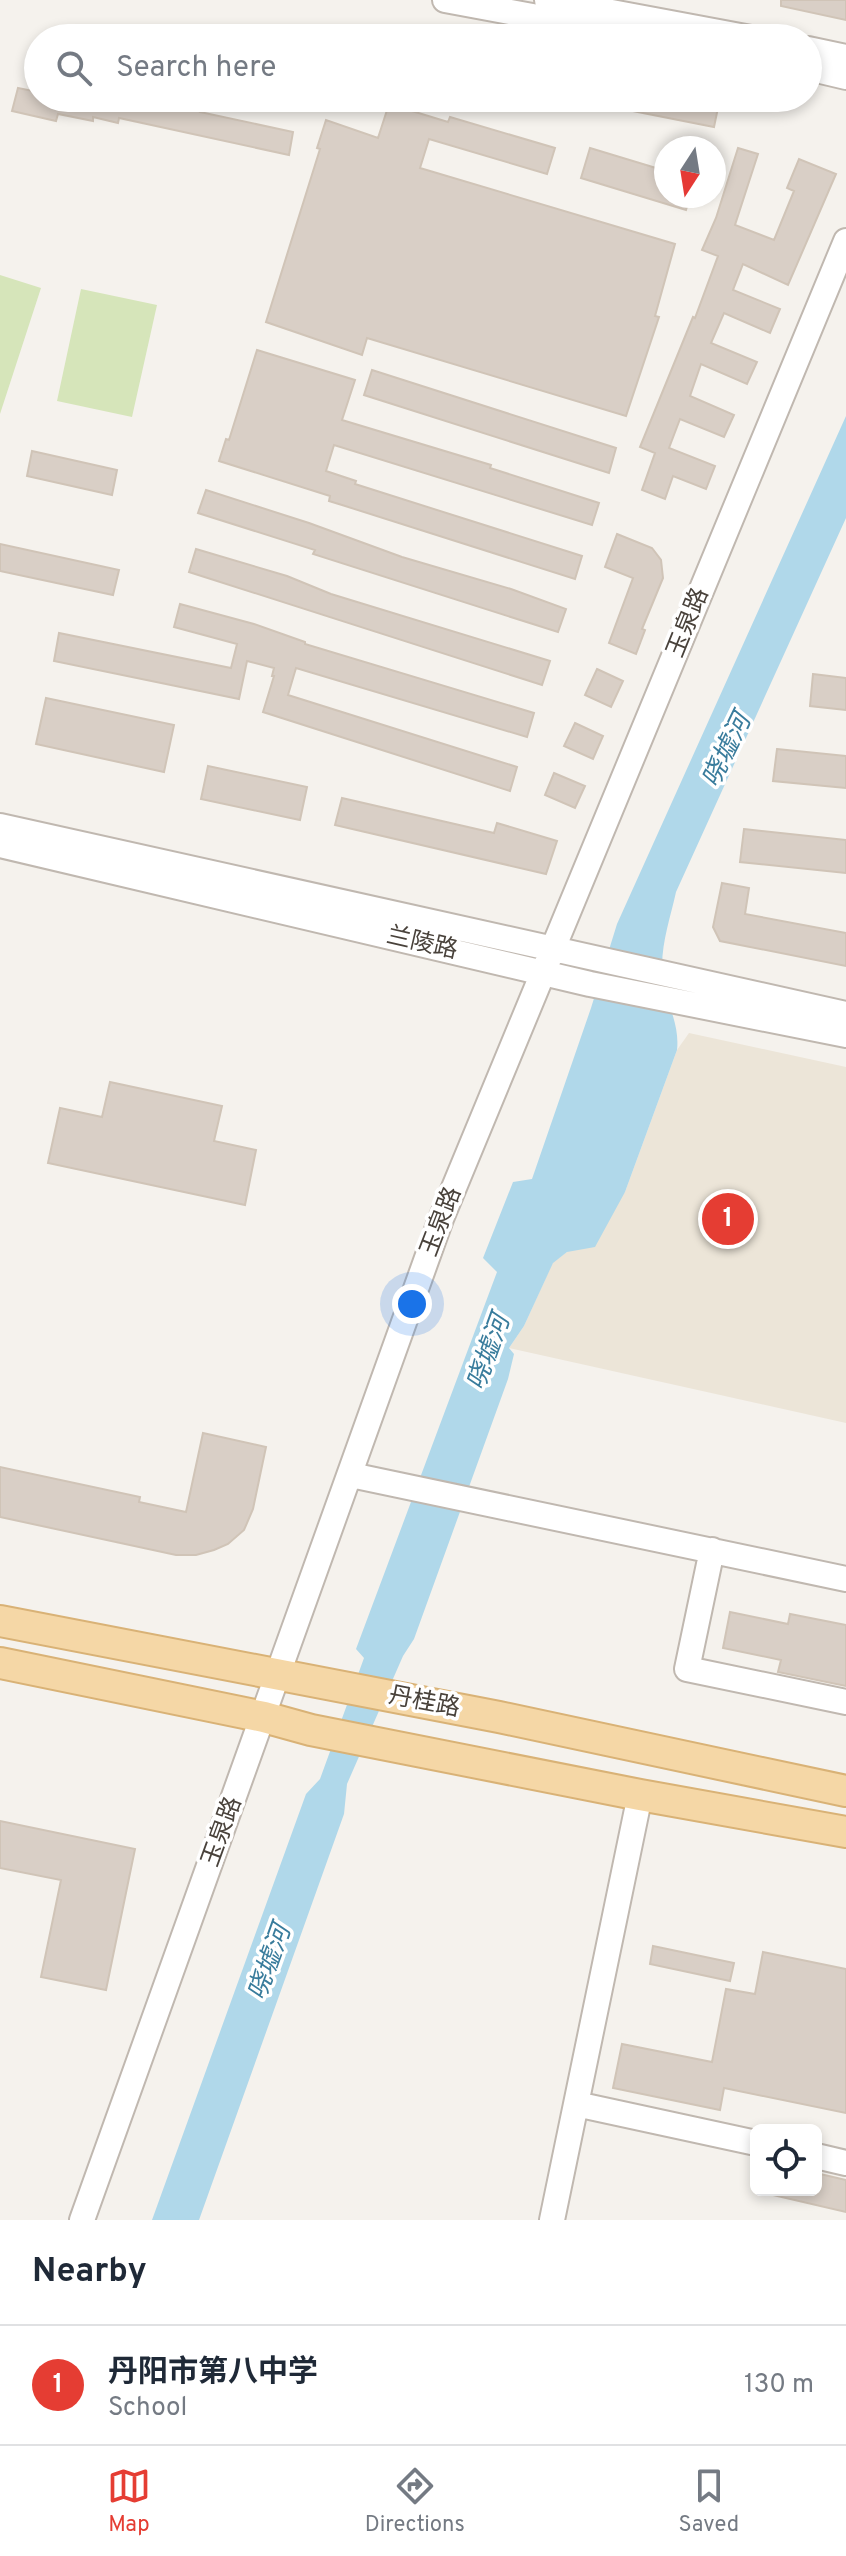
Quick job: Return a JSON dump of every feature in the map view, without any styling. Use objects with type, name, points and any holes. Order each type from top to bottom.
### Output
[{"type":"main road","name":"丹桂路","points":[[0,1621],[402,1699],[846,1791]]},
{"type":"main road","name":"丹桂路","points":[[0,1663],[264,1717],[311,1730],[846,1832]]},
{"type":"street","points":[[445,0],[576,24]]},
{"type":"street","points":[[547,0],[676,24]]},
{"type":"street","points":[[822,52],[846,57]]},
{"type":"street","points":[[822,71],[846,77]]},
{"type":"street","name":"玉泉路","points":[[82,2220],[441,1219],[846,241]]},
{"type":"street","name":"兰陵路","points":[[0,826],[549,962],[590,984],[675,988],[846,1014]]},
{"type":"street","name":"兰陵路","points":[[0,845],[549,962],[593,959],[675,988],[846,1035]]},
{"type":"street","points":[[351,1475],[846,1579]]},
{"type":"street","points":[[712,1550],[687,1669],[846,1702]]},
{"type":"street","points":[[552,2220],[640,1795]]},
{"type":"street","points":[[576,2104],[750,2142]]},
{"type":"street","points":[[822,2157],[846,2163]]},
{"type":"shaded area","points":[[689,1033],[846,1067],[846,1423],[509,1348],[524,1326],[553,1262],[567,1252],[625,1192],[677,1050]]},
{"type":"green space","points":[[0,275],[41,288],[0,414]]},
{"type":"green space","points":[[81,289],[157,305],[132,417],[57,401]]},
{"type":"water","name":"哓墟河","points":[[846,416],[846,518],[676,892],[662,967],[677,1050],[625,1192],[595,1247],[567,1252],[553,1263],[524,1326],[509,1348],[514,1354],[508,1379],[414,1639],[403,1656],[347,1784],[344,1814],[199,2220],[152,2220],[306,1794],[320,1779],[364,1658],[356,1649],[497,1272],[483,1258],[513,1182],[532,1179],[617,924]]},
{"type":"building","points":[[781,0],[846,0],[846,20],[781,6]]},
{"type":"building","points":[[18,88],[24,89],[24,112],[200,112],[293,132],[289,155],[119,118],[118,123],[58,114],[56,121],[12,111]]},
{"type":"building","points":[[386,112],[415,112],[448,122],[450,117],[555,148],[547,174],[429,139],[420,168],[675,244],[655,316],[659,317],[626,416],[367,338],[362,355],[266,322],[320,149],[317,148],[326,120],[378,138]]},
{"type":"building","points":[[638,112],[717,112],[714,127]]},
{"type":"building","points":[[590,148],[654,167],[654,200],[581,178]]},
{"type":"building","points":[[738,148],[758,154],[735,225],[774,240],[794,191],[787,188],[799,159],[836,174],[788,285],[743,264],[733,290],[780,309],[770,333],[724,313],[711,343],[757,362],[747,384],[701,364],[690,396],[734,415],[724,437],[680,419],[669,448],[715,466],[706,489],[673,476],[665,499],[642,490],[655,453],[640,447],[718,256],[702,250],[719,208],[726,208],[726,186]]},
{"type":"building","points":[[257,350],[355,380],[342,420],[491,465],[490,468],[599,503],[592,525],[334,445],[326,471],[356,481],[355,484],[582,556],[575,579],[329,501],[330,496],[219,461],[226,439],[229,440]]},
{"type":"building","points":[[372,370],[616,448],[609,473],[364,395]]},
{"type":"building","points":[[32,451],[117,470],[112,495],[27,476]]},
{"type":"building","points":[[206,490],[566,609],[558,632],[313,554],[315,550],[198,513]]},
{"type":"building","points":[[617,534],[652,548],[661,560],[663,578],[642,629],[645,630],[636,654],[609,643],[633,578],[605,567]]},
{"type":"building","points":[[0,544],[119,570],[113,595],[0,571]]},
{"type":"building","points":[[196,549],[550,661],[542,685],[189,572]]},
{"type":"building","points":[[180,604],[254,624],[305,644],[534,713],[527,737],[296,668],[288,695],[517,767],[510,791],[263,712],[274,668],[247,661],[239,699],[54,661],[59,633],[231,668],[237,644],[174,627]]},
{"type":"building","points":[[597,669],[623,681],[611,707],[585,695]]},
{"type":"building","points":[[813,674],[846,678],[846,710],[810,706]]},
{"type":"building","points":[[46,698],[174,725],[164,772],[36,744]]},
{"type":"building","points":[[575,723],[603,736],[593,759],[564,746]]},
{"type":"building","points":[[777,749],[846,756],[846,788],[773,781]]},
{"type":"building","points":[[208,766],[307,787],[300,820],[201,799]]},
{"type":"building","points":[[554,773],[585,786],[575,808],[545,795]]},
{"type":"building","points":[[342,798],[494,833],[497,823],[557,841],[546,874],[335,825]]},
{"type":"building","points":[[744,829],[846,840],[846,873],[740,862]]},
{"type":"building","points":[[722,883],[749,888],[745,914],[846,933],[846,966],[720,941],[713,927]]},
{"type":"building","points":[[110,1082],[222,1106],[214,1141],[256,1150],[245,1205],[48,1163],[60,1108],[102,1117]]},
{"type":"building","points":[[203,1433],[266,1447],[253,1509],[244,1530],[228,1544],[214,1550],[196,1555],[176,1555],[0,1517],[0,1467],[140,1497],[139,1502],[186,1512]]},
{"type":"building","points":[[730,1612],[788,1624],[790,1614],[846,1625],[846,1686],[778,1672],[781,1660],[723,1648]]},
{"type":"building","points":[[0,1821],[135,1849],[106,1990],[41,1977],[61,1880],[0,1868]]},
{"type":"building","points":[[653,1946],[734,1963],[730,1981],[650,1964]]},
{"type":"building","points":[[763,1952],[846,1969],[846,2113],[724,2088],[720,2110],[613,2088],[622,2044],[712,2062],[726,1989],[755,1994]]},
{"type":"building","points":[[822,2174],[846,2180],[846,2212],[777,2196],[822,2196]]},
{"type":"place","name":"丹阳市第八中学","points":[[728,1219]]}]
